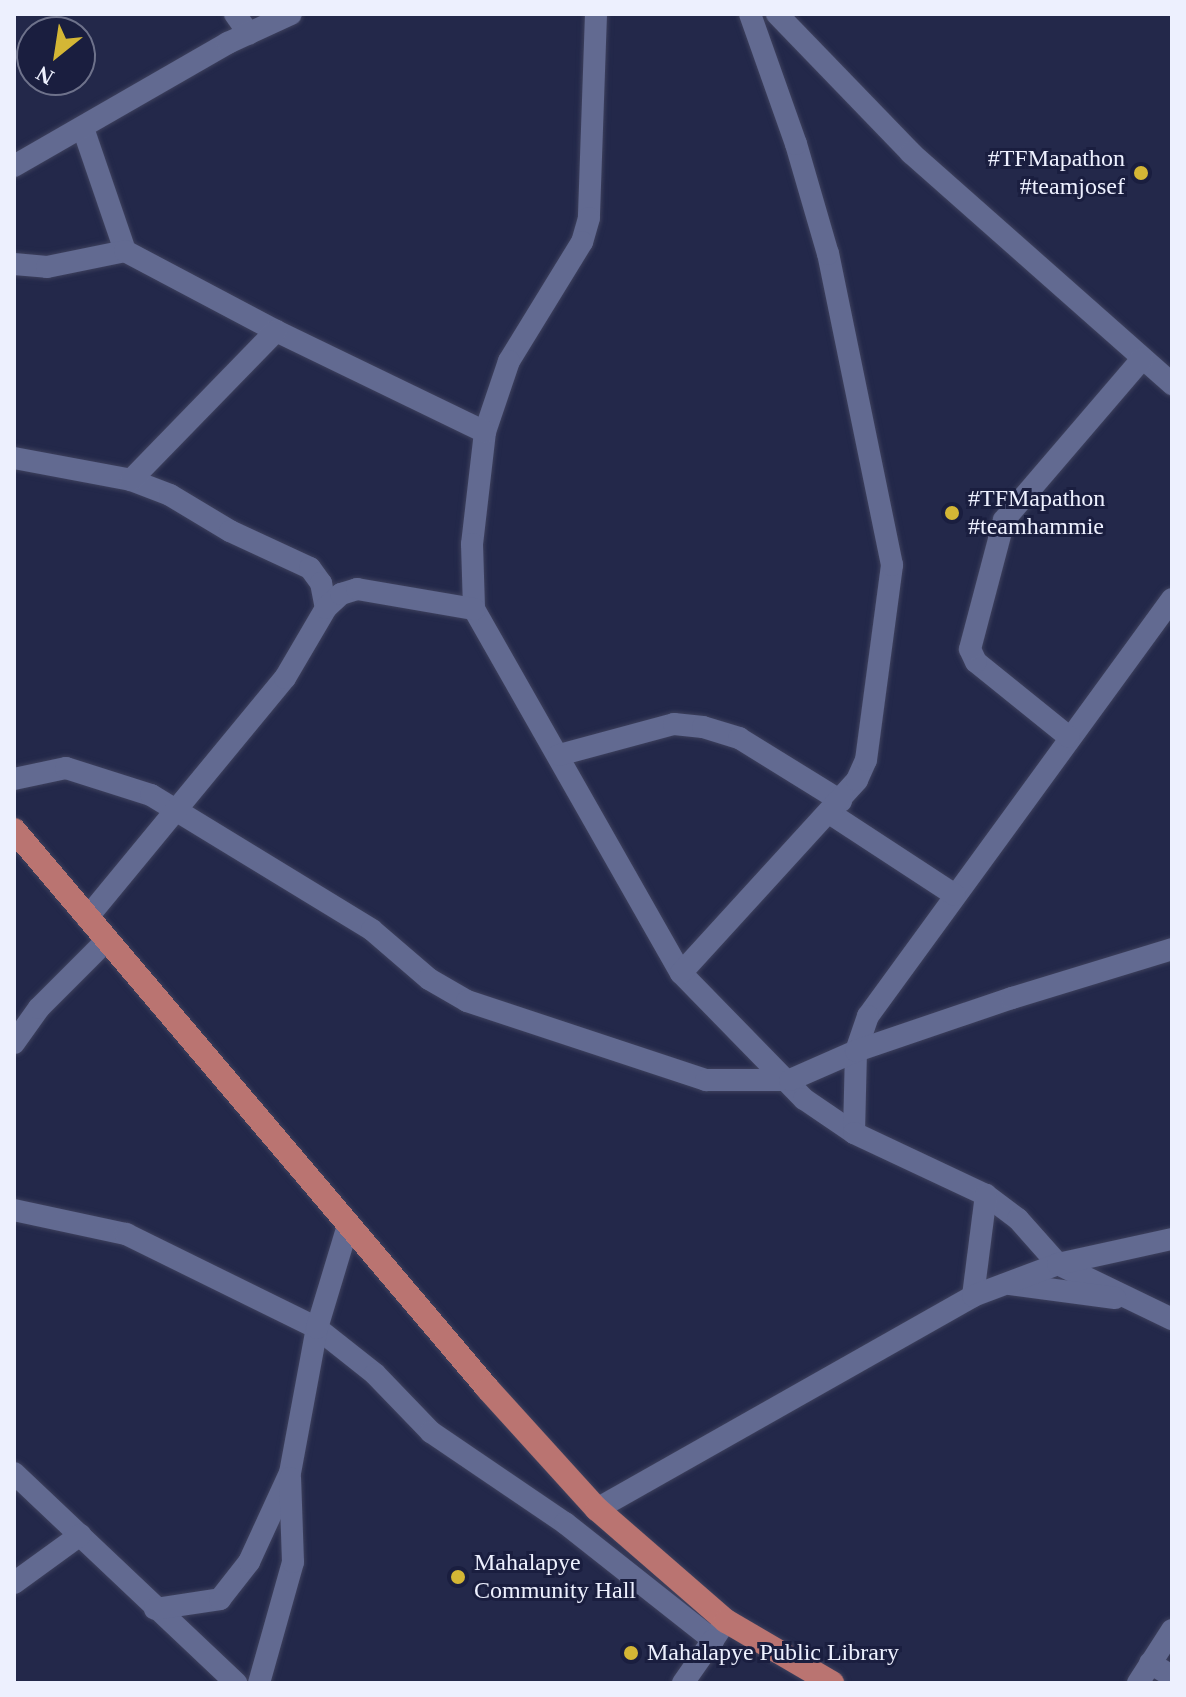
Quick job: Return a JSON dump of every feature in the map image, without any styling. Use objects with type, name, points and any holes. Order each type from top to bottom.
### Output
[{"type":"main road","points":[[14,830],[348,1225],[597,1509],[719,1630],[832,1683]]},
{"type":"street","points":[[235,14],[249,34]]},
{"type":"street","points":[[14,166],[84,131],[249,34],[291,14]]},
{"type":"street","points":[[596,14],[589,218],[582,242],[509,361],[485,432],[471,556],[474,609],[681,973],[790,1080],[804,1099],[854,1133],[986,1195],[1018,1219],[1058,1264],[1124,1299],[1172,1319]]},
{"type":"street","points":[[681,973],[836,808],[866,760],[892,565],[889,532],[828,254],[796,144],[750,14]]},
{"type":"street","points":[[777,14],[911,153],[1172,384]]},
{"type":"street","points":[[84,131],[125,251]]},
{"type":"street","points":[[14,264],[47,267],[125,251],[276,331],[485,432]]},
{"type":"street","points":[[131,480],[276,331]]},
{"type":"street","points":[[1069,737],[976,662],[970,649],[1004,520],[1142,359]]},
{"type":"street","points":[[14,458],[131,480],[310,568],[321,583],[326,608]]},
{"type":"street","points":[[87,918],[175,807],[285,678],[326,608],[341,594],[357,589],[474,609]]},
{"type":"street","points":[[854,1133],[856,1051],[868,1016],[1172,599]]},
{"type":"street","points":[[559,755],[674,724],[703,727],[739,738],[955,895]]},
{"type":"street","points":[[14,779],[66,768],[175,807],[372,930],[429,979],[467,1001],[706,1080],[790,1080],[856,1051],[1172,949]]},
{"type":"street","points":[[14,1043],[39,1008],[106,941]]},
{"type":"street","points":[[973,1296],[986,1195]]},
{"type":"street","points":[[14,1210],[126,1234],[317,1328],[375,1374],[431,1432],[719,1630],[683,1683]]},
{"type":"street","points":[[259,1683],[293,1562],[290,1473],[317,1328],[348,1225]]},
{"type":"street","points":[[597,1509],[973,1296],[1058,1264],[1172,1239]]},
{"type":"street","points":[[1005,1283],[1124,1299]]},
{"type":"street","points":[[14,1473],[236,1683]]},
{"type":"street","points":[[155,1609],[220,1599],[249,1562],[290,1473]]},
{"type":"street","points":[[14,1583],[80,1535]]},
{"type":"street","points":[[1138,1683],[1172,1630]]},
{"type":"street","points":[[1150,1663],[1172,1676]]},
{"type":"place","name":"#TFMapathon #teamjosef","points":[[1141,173]]},
{"type":"place","name":"#TFMapathon #teamhammie","points":[[952,513]]},
{"type":"place","name":"Mahalapye Community Hall","points":[[458,1577]]},
{"type":"place","name":"Mahalapye Public Library","points":[[631,1653]]}]
